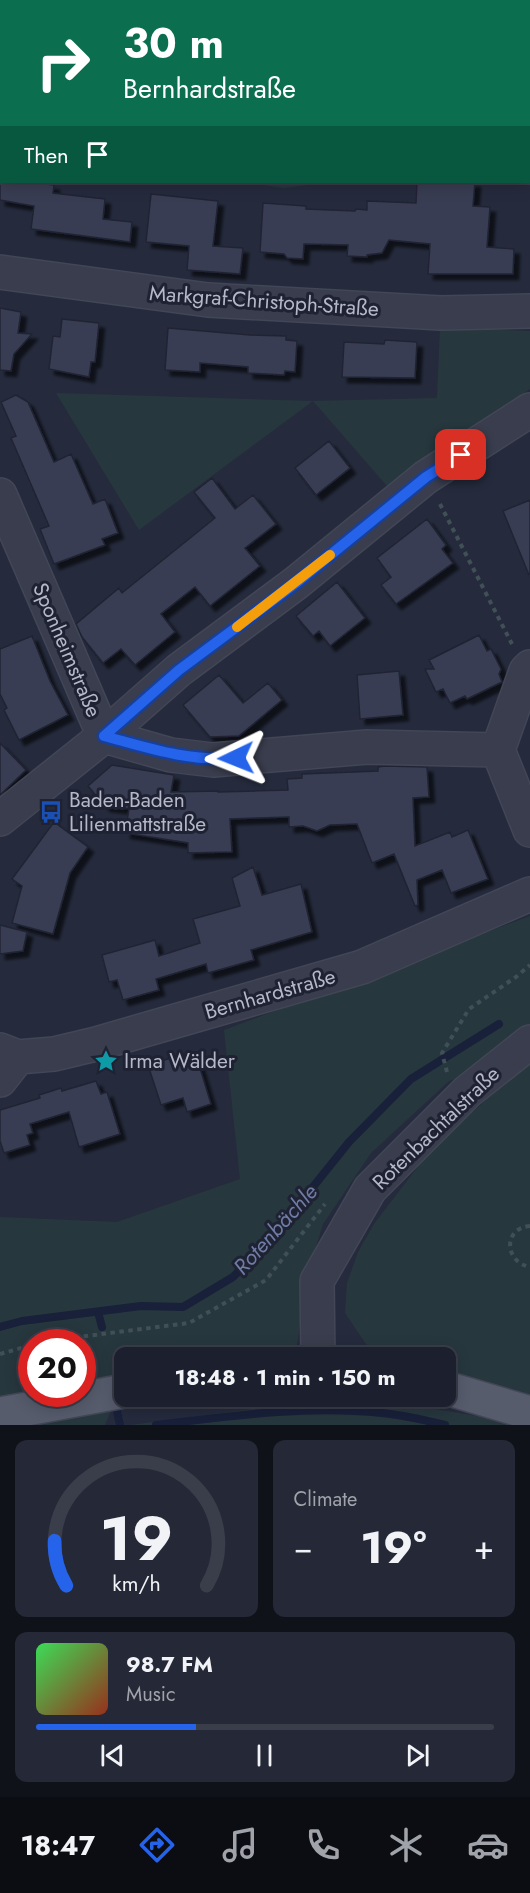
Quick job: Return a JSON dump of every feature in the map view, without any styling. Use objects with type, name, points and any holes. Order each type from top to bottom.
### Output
[{"type":"main road","points":[[456,1391],[530,1413]]},
{"type":"main road","points":[[0,1414],[114,1393]]},
{"type":"street","name":"Markgraf-Christoph-Straße","points":[[0,272],[208,300],[441,313],[530,311]]},
{"type":"street","points":[[0,819],[104,736],[179,670],[296,583],[426,477],[530,410]]},
{"type":"street","name":"Sponheimstraße","points":[[0,495],[104,736],[171,755],[213,760],[367,747],[498,750]]},
{"type":"street","points":[[528,669],[498,750],[530,830]]},
{"type":"street","name":"Bernhardstraße","points":[[6,1062],[96,1044],[362,967],[530,894]]},
{"type":"street","name":"Rotenbachtalstraße","points":[[318,1347],[317,1281],[370,1189],[467,1092],[530,1042]]},
{"type":"path","points":[[426,477],[528,669]]},
{"type":"path","points":[[449,1081],[442,1053],[468,1009],[530,965]]},
{"type":"path","points":[[96,1335],[189,1323],[266,1280],[331,1197]]},
{"type":"path","points":[[530,1226],[516,1231],[510,1245],[515,1260],[530,1267]]},
{"type":"path","points":[[0,1354],[18,1349]]},
{"type":"shaded area","points":[[248,183],[324,183],[284,188]]},
{"type":"shaded area","points":[[440,328],[530,331],[530,389],[387,486],[313,401],[437,398]]},
{"type":"shaded area","points":[[56,393],[313,401],[139,530]]},
{"type":"shaded area","points":[[530,916],[530,1056],[449,1081],[371,1153],[323,1224],[308,1273],[297,1347],[114,1347],[114,1404],[105,1425],[0,1425],[0,1217],[117,1222],[240,1179],[224,1030]]},
{"type":"shaded area","points":[[530,1061],[530,1396],[456,1376],[456,1347],[370,1347],[345,1313],[347,1283],[358,1252],[374,1224],[433,1147]]},
{"type":"shaded area","points":[[266,1407],[423,1407],[478,1416],[508,1425],[130,1425]]},
{"type":"building","points":[[0,183],[54,185],[53,193],[105,199],[103,219],[132,222],[130,242],[31,229],[34,206],[0,200]]},
{"type":"building","points":[[417,183],[475,183],[473,206],[490,207],[487,247],[514,249],[513,274],[428,274],[430,244],[389,240],[382,253],[367,255],[367,257],[347,256],[348,245],[304,244],[303,259],[287,258],[284,254],[260,252],[263,203],[306,206],[306,209],[355,211],[356,209],[367,210],[367,201],[416,203]]},
{"type":"building","points":[[151,194],[218,201],[213,246],[243,248],[240,274],[187,270],[189,246],[146,242]]},
{"type":"building","points":[[0,308],[21,312],[18,333],[32,334],[14,354],[11,371],[0,370]]},
{"type":"building","points":[[62,319],[99,323],[95,362],[91,362],[89,377],[49,369],[53,336],[60,337]]},
{"type":"building","points":[[168,328],[286,336],[286,340],[297,341],[295,372],[285,371],[284,375],[248,373],[248,367],[200,363],[200,372],[165,370]]},
{"type":"building","points":[[385,340],[417,342],[415,378],[342,377],[344,342],[384,344]]},
{"type":"building","points":[[16,395],[28,402],[54,462],[71,454],[93,504],[105,499],[118,533],[102,539],[105,545],[54,564],[40,529],[49,526],[11,438],[16,436],[1,402]]},
{"type":"building","points":[[329,441],[350,468],[316,495],[295,468]]},
{"type":"building","points":[[212,478],[235,509],[253,495],[276,524],[245,548],[260,566],[210,606],[195,587],[161,614],[175,632],[135,665],[121,649],[103,663],[82,637],[76,624],[119,588],[122,593],[215,518],[194,492]]},
{"type":"building","points":[[530,500],[530,574],[529,575],[503,511]]},
{"type":"building","points":[[427,519],[446,545],[442,549],[453,563],[396,604],[381,585],[391,577],[377,558]]},
{"type":"building","points":[[337,582],[365,618],[330,646],[319,631],[313,636],[296,616]]},
{"type":"building","points":[[479,635],[487,651],[491,649],[501,669],[499,674],[502,682],[467,699],[465,696],[450,703],[443,689],[436,692],[425,669],[434,669],[429,660]]},
{"type":"building","points":[[32,636],[50,681],[68,715],[19,740],[4,710],[7,708],[0,694],[0,649]]},
{"type":"building","points":[[399,671],[403,715],[360,719],[357,675]]},
{"type":"building","points":[[219,675],[243,703],[268,683],[282,700],[239,736],[210,737],[183,705]]},
{"type":"building","points":[[0,743],[26,770],[0,795]]},
{"type":"building","points":[[112,765],[174,775],[171,792],[288,790],[287,779],[302,778],[302,774],[378,771],[378,767],[384,766],[427,767],[429,797],[413,798],[415,846],[450,832],[452,837],[468,830],[488,879],[451,893],[442,870],[417,880],[418,905],[415,906],[394,854],[372,863],[357,824],[330,825],[317,831],[303,826],[289,827],[289,817],[230,819],[232,852],[188,853],[188,843],[125,833],[129,809],[105,806],[88,786]]},
{"type":"building","points":[[54,822],[88,847],[70,873],[53,934],[12,923],[22,886],[12,879]]},
{"type":"building","points":[[253,867],[262,895],[301,884],[312,932],[251,950],[254,960],[208,973],[206,964],[156,979],[159,990],[123,1000],[117,980],[109,982],[102,955],[155,940],[159,956],[200,943],[193,919],[240,906],[232,878]]},
{"type":"building","points":[[0,925],[27,932],[23,951],[0,954]]},
{"type":"building","points":[[195,1052],[211,1104],[187,1112],[183,1098],[161,1105],[148,1065]]},
{"type":"building","points":[[96,1081],[101,1094],[107,1092],[120,1134],[79,1147],[69,1112],[30,1124],[33,1133],[27,1135],[30,1145],[4,1153],[0,1141],[0,1110],[40,1098],[39,1095],[61,1088],[62,1091]]},
{"type":"waterway","name":"Rotenbächle","points":[[0,1327],[22,1321],[141,1306],[183,1307],[233,1277],[272,1238],[349,1142],[411,1079],[499,1024]]},
{"type":"waterway","points":[[98,1312],[102,1327]]},
{"type":"waterway","points":[[156,1425],[268,1413],[325,1410],[390,1414],[445,1425]]},
{"type":"waterway","points":[[117,1411],[120,1425]]},
{"type":"slow traffic","points":[[237,627],[330,555]]},
{"type":"place","name":"Baden-Baden Lilienmattstraße","points":[[51,812]]},
{"type":"place","name":"Irma Wälder","points":[[106,1061]]},
{"type":"route","points":[[236,758],[213,760],[171,755],[104,736],[179,670],[296,583],[426,477],[461,455]]}]
